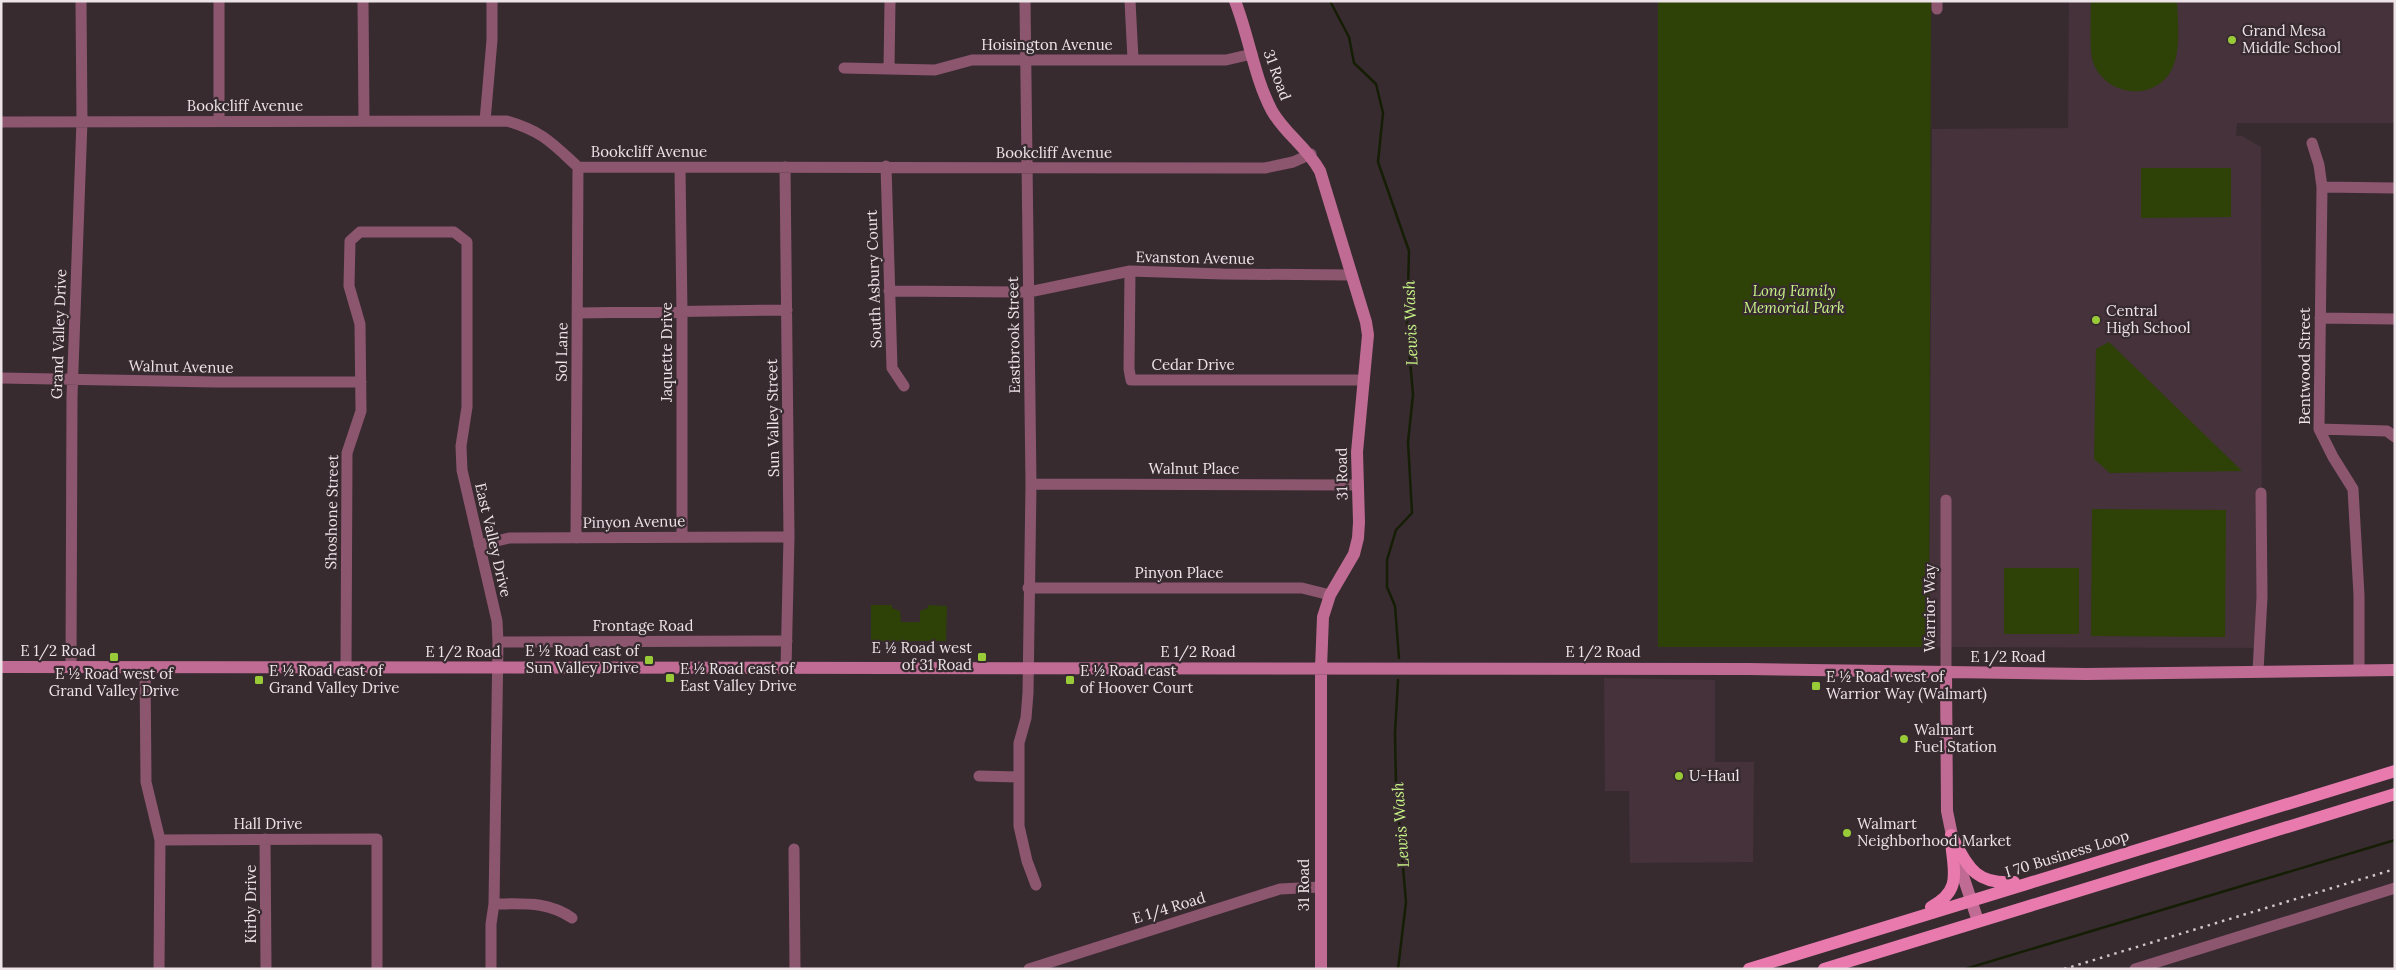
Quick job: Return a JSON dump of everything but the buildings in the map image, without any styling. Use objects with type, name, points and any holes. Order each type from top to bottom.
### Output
[{"type":"main road","name":"31 Road","points":[[1235,1],[1272,109],[1292,138],[1311,154],[1325,187],[1368,335],[1357,452],[1358,538],[1354,554],[1330,595],[1323,617],[1321,668],[1320,969]]},
{"type":"main road","name":"E 1/2 Road","points":[[1,667],[1748,669],[2086,674],[2395,670]]},
{"type":"main road","name":"Warrior Way","points":[[1946,673],[1945,788],[1951,835],[1978,921]]},
{"type":"main road","name":"I 70 Business Loop","points":[[1749,969],[2395,771]]},
{"type":"main road","points":[[1824,969],[2395,794]]},
{"type":"main road","points":[[1951,835],[1968,866],[1985,880],[2000,883],[2016,882],[2067,870]]},
{"type":"main road","points":[[1879,928],[1929,908],[1948,896],[1953,881],[1951,835]]},
{"type":"street","name":"Grand Valley Drive","points":[[71,667],[72,380],[82,122],[81,1]]},
{"type":"street","points":[[219,1],[219,120]]},
{"type":"street","points":[[363,1],[364,121]]},
{"type":"street","points":[[485,122],[492,40],[492,1]]},
{"type":"street","points":[[889,70],[890,1]]},
{"type":"street","name":"Eastbrook Street","points":[[1025,1],[1031,484],[1028,668],[1026,718],[1020,744],[1019,826],[1027,861],[1036,885]]},
{"type":"street","points":[[1130,1],[1133,59]]},
{"type":"street","name":"Hoisington Avenue","points":[[844,68],[935,70],[972,60],[1226,60],[1252,54]]},
{"type":"street","name":"Bookcliff Avenue","points":[[1,122],[219,120],[507,121],[530,127],[549,140],[578,167],[1265,168],[1292,162],[1311,154]]},
{"type":"street","name":"Bentwood Street","points":[[2312,143],[2319,165],[2322,187],[2319,429],[2333,457],[2353,488],[2359,595],[2359,670]]},
{"type":"street","name":"South Asbury Court","points":[[886,166],[892,368],[904,386]]},
{"type":"street","name":"Sol Lane","points":[[576,538],[578,167]]},
{"type":"street","name":"Sun Valley Street","points":[[785,167],[789,537],[786,668]]},
{"type":"street","name":"Jaquette Drive","points":[[680,168],[682,537]]},
{"type":"street","points":[[2322,187],[2395,188]]},
{"type":"street","name":"East Valley Drive","points":[[350,241],[360,232],[429,230],[454,232],[467,242],[467,407],[462,446],[462,470],[497,621],[498,642],[494,904],[491,924],[491,969]]},
{"type":"street","name":"Shoshone Street","points":[[346,668],[347,452],[361,411],[360,324],[349,286],[350,241]]},
{"type":"street","name":"Evanston Avenue","points":[[889,291],[1029,292],[1130,271],[1352,275]]},
{"type":"street","name":"Cedar Drive","points":[[1130,271],[1129,369],[1131,380],[1364,380]]},
{"type":"street","points":[[578,313],[787,310]]},
{"type":"street","points":[[2320,318],[2395,319]]},
{"type":"street","name":"Walnut Avenue","points":[[1,378],[360,382]]},
{"type":"street","points":[[2319,429],[2387,431],[2395,437]]},
{"type":"street","name":"Walnut Place","points":[[1031,484],[1358,485]]},
{"type":"street","points":[[2258,671],[2262,597],[2262,493]]},
{"type":"street","name":"Warrior Way","points":[[1946,500],[1946,673]]},
{"type":"street","name":"Pinyon Avenue","points":[[479,545],[509,538],[789,537]]},
{"type":"street","name":"Pinyon Place","points":[[1028,588],[1302,588],[1330,595]]},
{"type":"street","name":"Frontage Road","points":[[498,642],[787,641]]},
{"type":"street","points":[[145,667],[146,782],[160,840],[159,969]]},
{"type":"street","points":[[979,776],[1019,777]]},
{"type":"street","name":"Kirby Drive","points":[[266,839],[266,969]]},
{"type":"street","name":"Hall Drive","points":[[160,840],[377,839],[377,969]]},
{"type":"street","points":[[794,849],[794,969]]},
{"type":"street","name":"E 1/4 Road","points":[[1028,969],[1062,964],[1280,889],[1321,887]]},
{"type":"street","points":[[2135,969],[2395,888]]},
{"type":"street","points":[[494,904],[537,904],[559,909],[572,918]]},
{"type":"shaded area","name":"Central High School","points":[[2069,1],[2395,1],[2395,123],[2237,123],[2236,136],[2242,136],[2261,147],[2262,648],[1929,647],[1932,129],[2068,128]]},
{"type":"shaded area","name":"U-Haul","points":[[1604,678],[1715,680],[1715,762],[1754,762],[1753,862],[1630,863],[1629,791],[1605,791]]},
{"type":"green space","name":"Long Family Memorial Park","points":[[1658,1],[1931,1],[1929,647],[1658,647]]},
{"type":"green space","points":[[2091,1],[2177,1],[2177,53],[2172,69],[2164,80],[2154,87],[2143,91],[2131,91],[2119,88],[2108,82],[2099,73],[2092,57]]},
{"type":"green space","points":[[2141,168],[2231,168],[2231,217],[2141,218]]},
{"type":"green space","points":[[2109,342],[2242,471],[2110,473],[2094,459],[2096,349]]},
{"type":"green space","points":[[2092,509],[2226,510],[2225,637],[2091,636]]},
{"type":"green space","points":[[2004,568],[2079,568],[2079,634],[2004,634]]},
{"type":"green space","points":[[871,605],[892,605],[892,608],[900,611],[901,622],[920,622],[920,611],[928,608],[928,605],[947,606],[946,641],[871,641]]},
{"type":"waterway","name":"Lewis Wash","points":[[1330,1],[1349,37],[1354,63],[1376,84],[1383,113],[1378,162],[1409,251],[1407,325],[1413,395],[1408,442],[1412,513],[1396,530],[1387,560],[1387,587],[1395,606],[1399,658]]},
{"type":"waterway","name":"Lewis Wash","points":[[1398,680],[1395,733],[1396,786],[1406,902],[1398,969]]},
{"type":"waterway","points":[[1965,969],[2395,840]]},
{"type":"railway","points":[[2064,969],[2395,869]]},
{"type":"place","name":"Grand Mesa Middle School","points":[[2232,40]]},
{"type":"place","name":"Central High School","points":[[2096,320]]},
{"type":"place","name":"E ½ Road west of Grand Valley Drive","points":[[114,657]]},
{"type":"place","name":"E ½ Road west of 31 Road","points":[[982,657]]},
{"type":"place","name":"E ½ Road east of Sun Valley Drive","points":[[649,660]]},
{"type":"place","name":"E ½ Road east of East Valley Drive","points":[[670,678]]},
{"type":"place","name":"E ½ Road east of Grand Valley Drive","points":[[259,680]]},
{"type":"place","name":"E ½ Road east of Hoover Court","points":[[1070,680]]},
{"type":"place","name":"E ½ Road west of Warrior Way (Walmart)","points":[[1816,686]]},
{"type":"place","name":"Walmart Fuel Station","points":[[1904,739]]},
{"type":"place","name":"U-Haul","points":[[1679,776]]},
{"type":"place","name":"Walmart Neighborhood Market","points":[[1847,833]]}]
